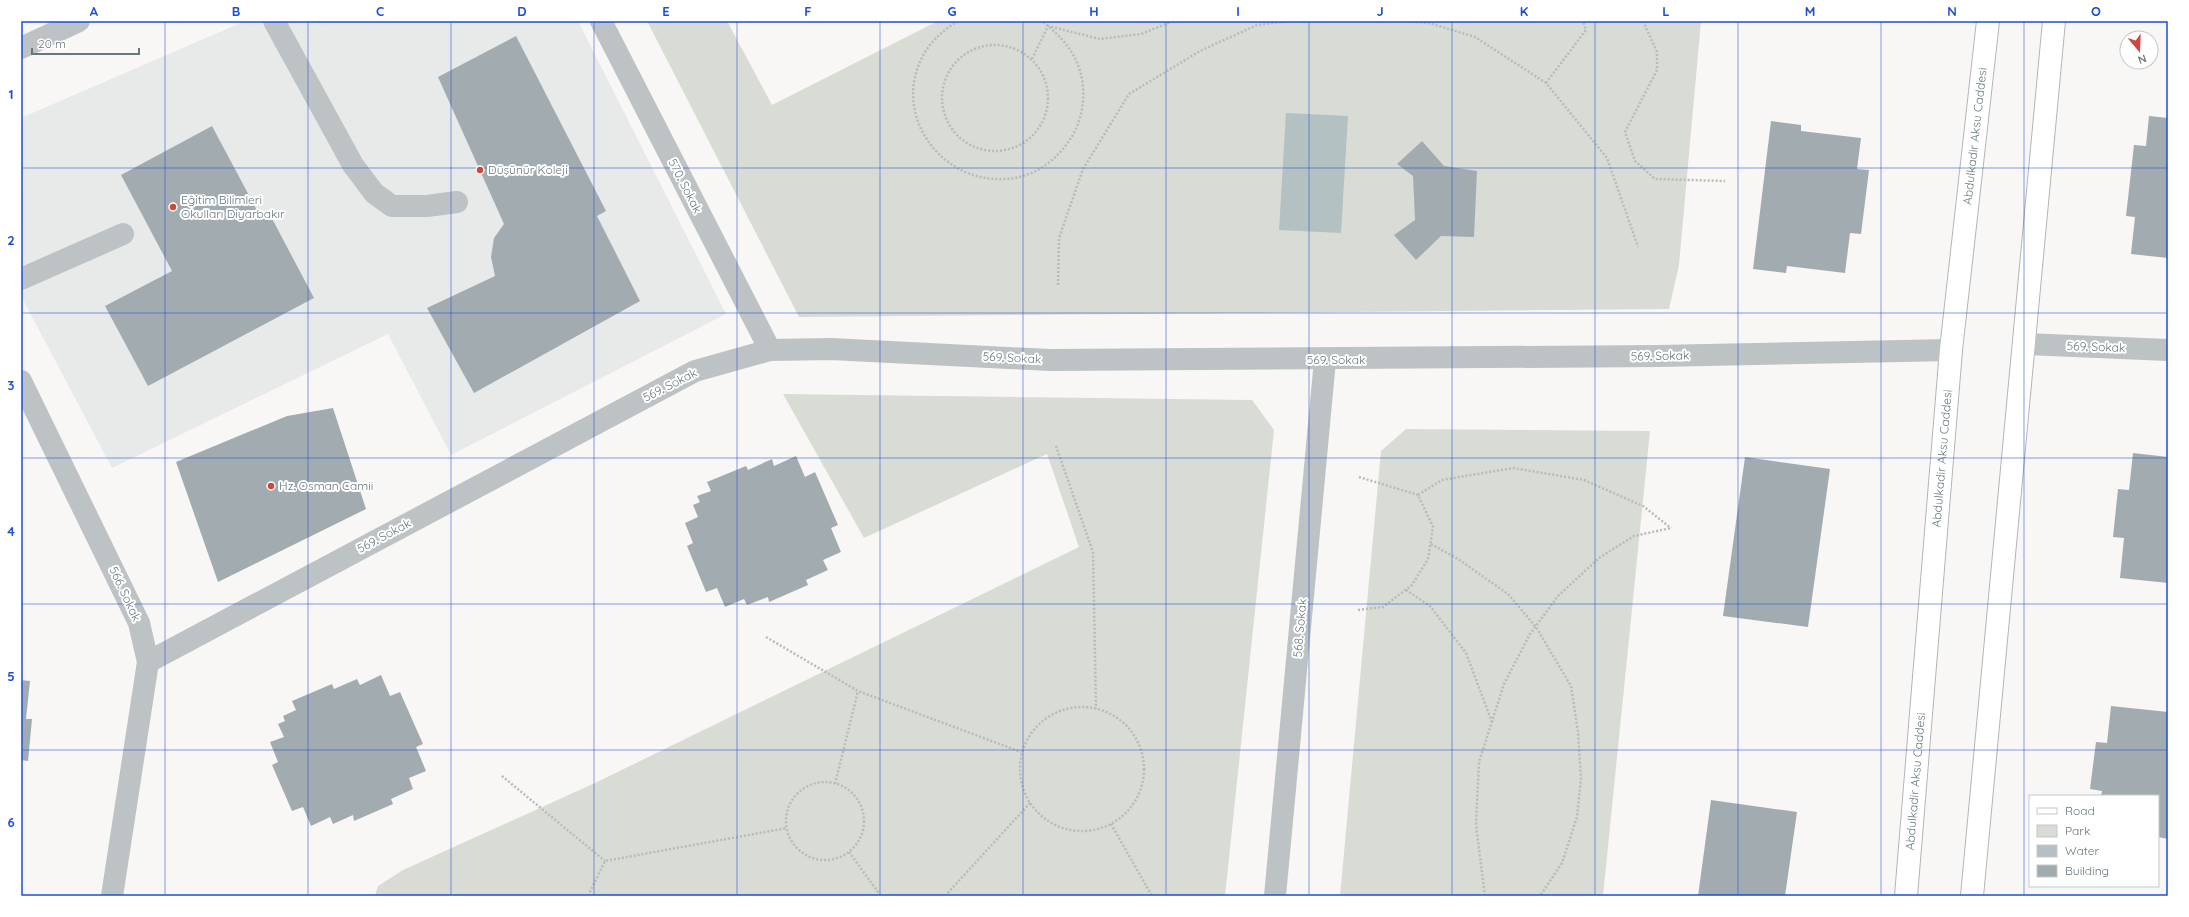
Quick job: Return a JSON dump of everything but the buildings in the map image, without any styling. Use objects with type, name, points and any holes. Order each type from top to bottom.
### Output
[{"type":"main road","name":"Abdulkadir Aksu Caddesi","points":[[1906,896],[1951,350],[1988,21]]},
{"type":"main road","points":[[1972,896],[2054,21]]},
{"type":"street","points":[[21,48],[80,21]]},
{"type":"street","points":[[274,21],[353,165],[374,193],[392,206],[427,206],[458,202]]},
{"type":"street","name":"570. Sokak","points":[[600,21],[770,350]]},
{"type":"street","points":[[21,279],[123,234]]},
{"type":"street","name":"569. Sokak","points":[[2024,344],[2168,350]]},
{"type":"street","name":"569. Sokak","points":[[148,662],[695,371],[770,350],[831,349],[1050,360],[1326,360],[1756,355],[1951,350]]},
{"type":"street","name":"568. Sokak","points":[[1275,896],[1326,360]]},
{"type":"street","name":"566. Sokak","points":[[21,381],[139,623],[148,662],[112,896]]},
{"type":"path","points":[[958,21],[942,31],[925,52],[915,77],[913,104],[921,130],[936,152],[959,170],[986,179],[1016,179],[1043,168],[1065,148],[1079,124],[1084,94],[1079,66],[1065,41],[1042,21]]},
{"type":"path","points":[[1048,26],[1100,39],[1141,34],[1173,21]]},
{"type":"path","points":[[1058,285],[1059,238],[1083,169],[1129,94],[1200,51],[1257,25],[1289,21]]},
{"type":"path","points":[[1408,21],[1429,23],[1475,37],[1546,83],[1607,158],[1638,247]]},
{"type":"path","points":[[1546,83],[1586,30],[1583,21]]},
{"type":"path","points":[[1643,21],[1657,52],[1657,70],[1625,132],[1635,161],[1655,179],[1725,181]]},
{"type":"path","points":[[1032,59],[1048,26]]},
{"type":"path","points":[[1000,45],[1017,49],[1032,59],[1043,73],[1048,96],[1048,108],[1042,124],[1031,138],[1016,147],[998,152],[980,149],[965,142],[952,130],[944,114],[942,97],[945,80],[954,65],[966,53],[983,46],[1000,45]]},
{"type":"path","points":[[1056,446],[1092,552],[1096,709]]},
{"type":"path","points":[[1418,495],[1442,480],[1513,468],[1584,480],[1643,506],[1671,528],[1634,536],[1599,558],[1558,596],[1536,627],[1504,684],[1479,762],[1476,824],[1484,896]]},
{"type":"path","points":[[1358,610],[1382,606],[1412,585],[1428,559],[1433,527],[1418,495],[1359,477]]},
{"type":"path","points":[[1431,544],[1458,558],[1508,594],[1536,627],[1570,686],[1578,732],[1581,778],[1577,816],[1562,863],[1540,896]]},
{"type":"path","points":[[1406,590],[1430,606],[1466,652],[1492,723]]},
{"type":"path","points":[[766,637],[858,692],[1022,752]]},
{"type":"path","points":[[835,784],[858,692]]},
{"type":"path","points":[[1084,707],[1096,709],[1104,711],[1121,721],[1135,736],[1143,755],[1144,776],[1138,795],[1127,812],[1111,824],[1091,831],[1070,830],[1051,823],[1034,811],[1023,793],[1019,772],[1022,752],[1031,733],[1045,718],[1064,709],[1084,707]]},
{"type":"path","points":[[502,776],[605,860],[787,828]]},
{"type":"path","points":[[817,783],[843,786],[854,794],[861,805],[864,818],[864,830],[858,843],[849,852],[837,858],[825,861],[812,858],[801,852],[793,843],[787,828],[786,819],[789,806],[796,795],[805,787],[817,783]]},
{"type":"path","points":[[945,896],[1030,803]]},
{"type":"path","points":[[1111,824],[1152,896]]},
{"type":"path","points":[[849,852],[881,896]]},
{"type":"path","points":[[588,896],[605,860]]},
{"type":"shaded area","points":[[245,21],[578,21],[726,314],[451,455],[388,334],[112,468],[21,296],[21,118]]},
{"type":"green space","points":[[647,21],[727,21],[772,105],[938,21],[1701,21],[1679,265],[1669,309],[799,317]]},
{"type":"green space","points":[[783,394],[1252,400],[1274,430],[1225,896],[375,896],[378,886],[403,870],[595,783],[1079,547],[1047,454],[864,538]]},
{"type":"green space","points":[[1406,429],[1650,431],[1603,896],[1340,896],[1381,451]]},
{"type":"water","points":[[1286,113],[1348,116],[1341,233],[1279,230]]},
{"type":"place","name":"Düşünür Koleji","points":[[480,170]]},
{"type":"place","name":"Eğitim Bilimleri Okulları Diyarbakır","points":[[173,207]]},
{"type":"place","name":"Hz. Osman Camii","points":[[271,486]]}]
